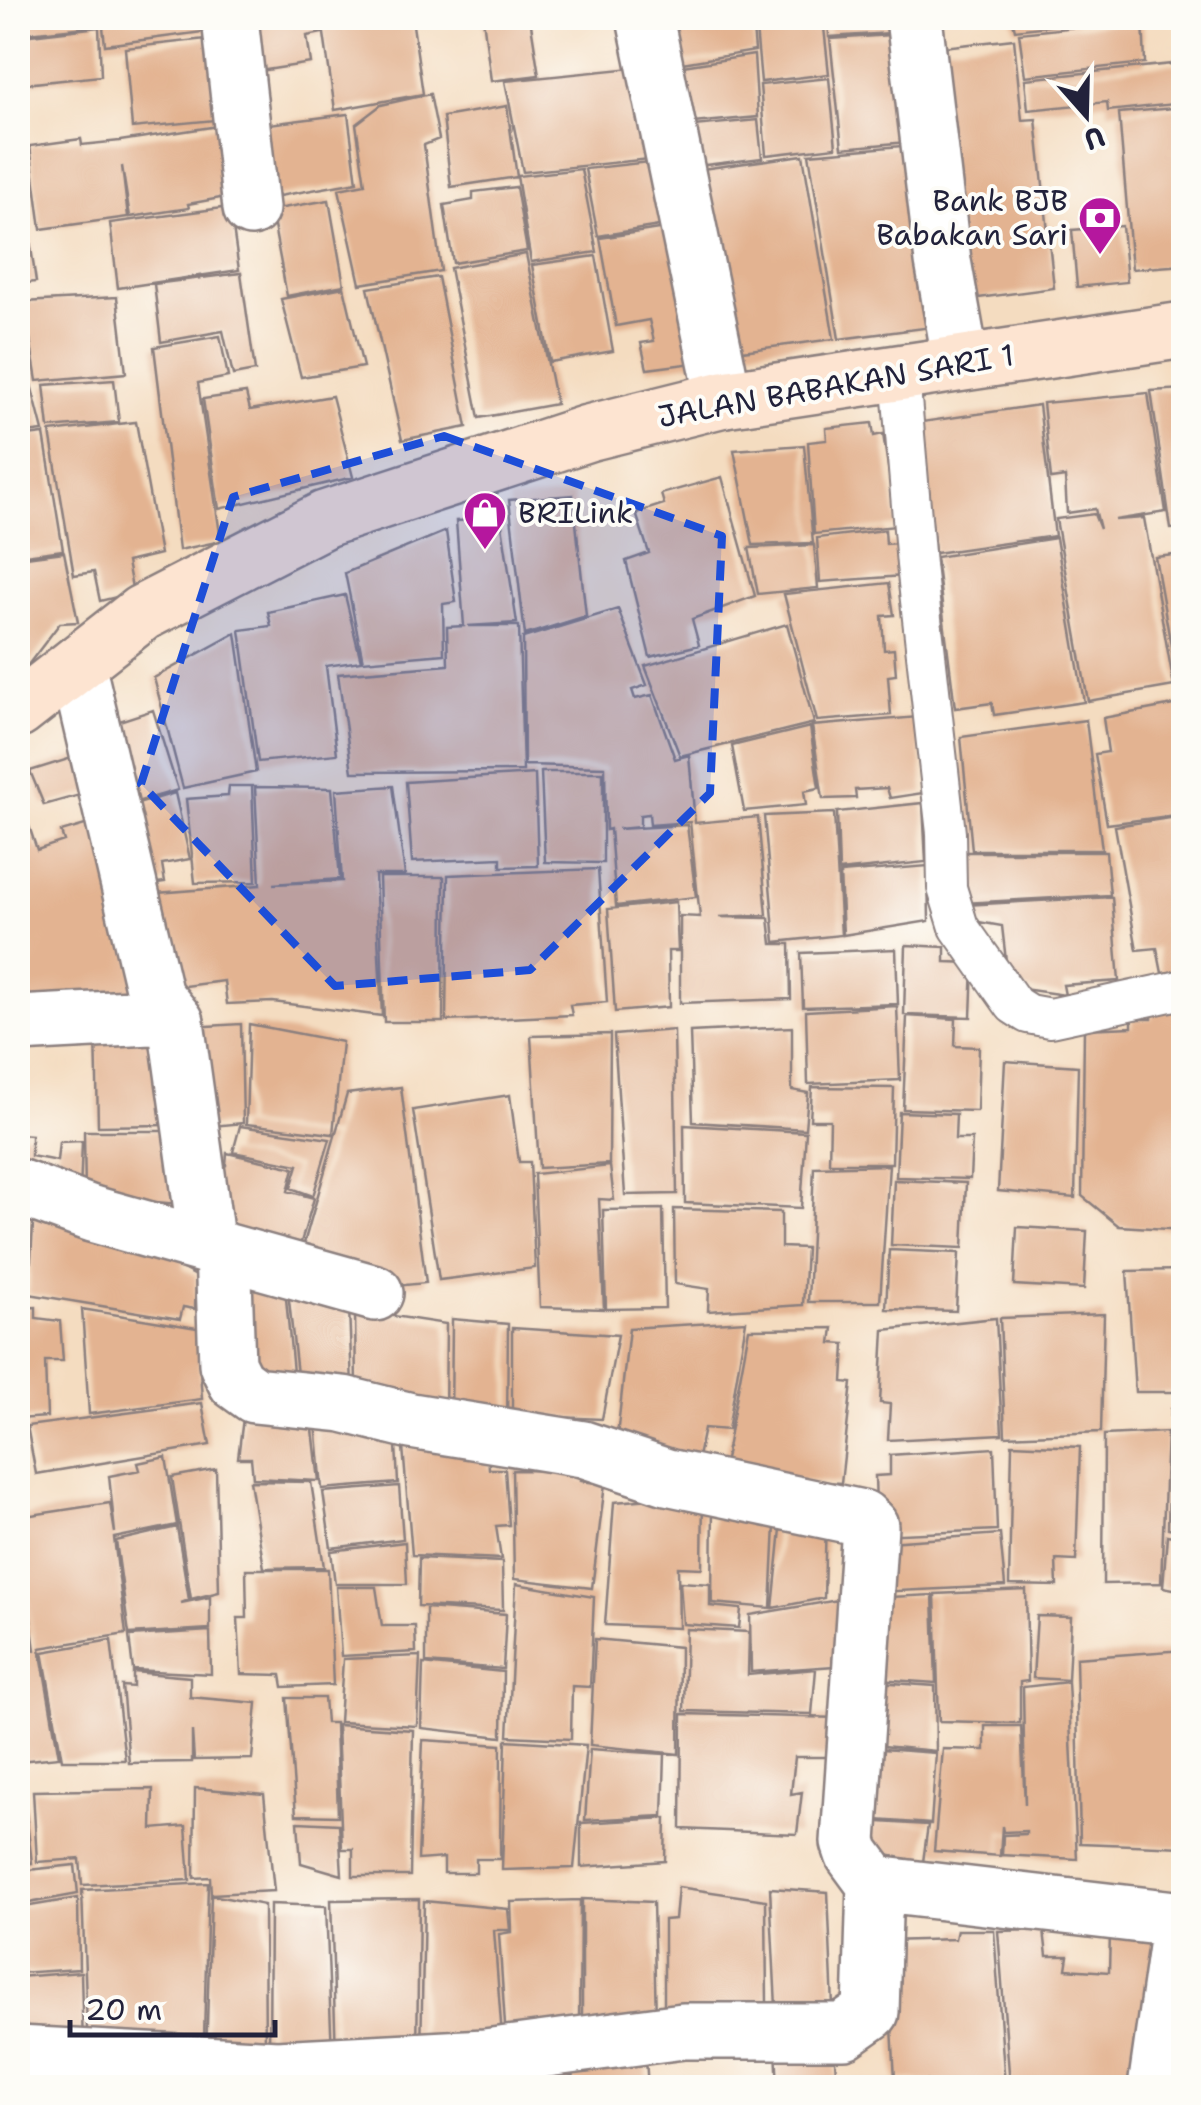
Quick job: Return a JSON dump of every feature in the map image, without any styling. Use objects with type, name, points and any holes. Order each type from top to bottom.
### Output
[{"type":"street","points":[[230,18],[251,208]]},
{"type":"street","points":[[645,18],[724,399]]},
{"type":"street","points":[[914,18],[943,261],[961,364]]},
{"type":"street","name":"JALAN BABAKAN SARI 1","points":[[18,710],[142,613],[325,519],[588,433],[724,399],[1184,330]]},
{"type":"street","points":[[18,2054],[277,2068],[486,2072],[683,2031],[844,2031],[871,2012],[875,1884],[848,1842],[868,1522],[667,1476],[582,1450],[411,1422],[343,1404],[254,1395],[236,1382],[227,1364],[215,1248],[176,1022],[154,996],[77,664]]},
{"type":"street","points":[[18,1024],[170,1016]]},
{"type":"street","points":[[18,1187],[92,1214],[375,1293]]},
{"type":"street","points":[[875,1884],[1182,1920],[1156,2088]]},
{"type":"lane","points":[[900,375],[946,833],[947,888],[959,927],[1014,1005],[1028,1014],[1050,1018],[1184,988]]},
{"type":"highlighted area","points":[[444,436],[722,536],[710,793],[530,970],[335,986],[141,784],[233,497]]},
{"type":"building","points":[[18,18],[95,18],[96,26],[18,34]]},
{"type":"building","points":[[102,18],[208,18],[210,31],[105,45]]},
{"type":"building","points":[[235,18],[320,18],[322,33],[307,36],[311,63],[247,73]]},
{"type":"building","points":[[332,18],[412,18],[423,94],[335,110],[323,27]]},
{"type":"building","points":[[483,18],[530,18],[539,75],[491,81]]},
{"type":"building","points":[[665,18],[752,18],[755,51],[670,65]]},
{"type":"building","points":[[755,18],[823,18],[829,74],[761,82]]},
{"type":"building","points":[[828,18],[904,18],[906,32],[829,37]]},
{"type":"building","points":[[1012,18],[1101,18],[1101,20],[1015,30]]},
{"type":"building","points":[[1143,20],[1145,63],[1025,76],[1019,33]]},
{"type":"building","points":[[99,27],[101,76],[24,84],[22,36]]},
{"type":"building","points":[[906,34],[918,141],[842,148],[830,39]]},
{"type":"building","points":[[215,38],[226,119],[132,128],[125,48]]},
{"type":"building","points":[[1014,39],[1022,120],[1036,119],[1054,288],[963,300],[934,48]]},
{"type":"building","points":[[754,55],[758,117],[682,124],[670,68]]},
{"type":"building","points":[[1182,63],[1184,103],[1108,111],[1107,102],[1028,110],[1025,79]]},
{"type":"building","points":[[642,67],[660,158],[523,172],[505,81]]},
{"type":"building","points":[[829,78],[836,147],[766,155],[760,85]]},
{"type":"building","points":[[430,94],[439,139],[424,145],[441,271],[360,284],[339,189],[365,184],[356,124],[381,105]]},
{"type":"building","points":[[507,106],[517,177],[451,187],[443,117]]},
{"type":"building","points":[[1184,107],[1184,150],[1177,151],[1184,265],[1132,269],[1119,113]]},
{"type":"building","points":[[348,114],[357,182],[273,197],[261,125]]},
{"type":"building","points":[[758,120],[762,158],[689,167],[682,127]]},
{"type":"building","points":[[231,124],[242,194],[188,204],[189,208],[130,217],[122,166],[128,217],[41,229],[30,146],[81,139],[82,145],[120,141]]},
{"type":"building","points":[[913,145],[932,327],[839,339],[809,154]]},
{"type":"building","points":[[803,155],[834,339],[734,352],[702,169]]},
{"type":"building","points":[[658,161],[671,224],[598,236],[585,169]]},
{"type":"building","points":[[581,169],[597,252],[531,262],[517,176]]},
{"type":"building","points":[[18,172],[36,282],[18,284]]},
{"type":"building","points":[[516,187],[527,251],[453,263],[444,205],[473,200],[473,192]]},
{"type":"building","points":[[329,200],[344,285],[287,296],[271,210]]},
{"type":"building","points":[[230,207],[239,270],[118,288],[110,223]]},
{"type":"building","name":"Bank BJB Babakan Sari","points":[[1122,226],[1127,282],[1077,287],[1072,230]]},
{"type":"building","points":[[672,227],[694,363],[647,369],[641,343],[654,341],[649,320],[616,326],[600,238]]},
{"type":"building","points":[[526,254],[556,404],[479,418],[450,268]]},
{"type":"building","points":[[596,256],[613,351],[550,362],[532,265]]},
{"type":"building","points":[[241,273],[255,371],[233,375],[223,331],[161,342],[154,284]]},
{"type":"building","points":[[438,277],[467,427],[402,440],[368,288]]},
{"type":"building","points":[[344,287],[363,367],[301,377],[281,299]]},
{"type":"building","points":[[117,297],[126,373],[37,381],[24,302]]},
{"type":"building","points":[[20,316],[28,371],[18,371]]},
{"type":"building","points":[[220,336],[228,377],[198,383],[221,541],[179,550],[154,347]]},
{"type":"building","points":[[28,373],[43,431],[18,434],[18,374]]},
{"type":"building","points":[[114,380],[119,422],[49,428],[44,385]]},
{"type":"building","points":[[1184,389],[1184,528],[1171,529],[1151,391]]},
{"type":"building","points":[[246,393],[250,410],[332,396],[353,477],[219,509],[203,399]]},
{"type":"building","points":[[1148,393],[1166,512],[1115,520],[1144,518],[1174,686],[1088,701],[1056,519],[1094,514],[1100,529],[1095,509],[1067,513],[1065,477],[1051,479],[1043,403]]},
{"type":"building","points":[[1039,405],[1055,536],[935,553],[922,422]]},
{"type":"building","points":[[136,422],[160,554],[127,562],[133,593],[100,601],[94,572],[74,575],[50,432]]},
{"type":"building","points":[[872,423],[874,436],[883,434],[897,526],[814,534],[808,442],[827,440],[826,428]]},
{"type":"building","points":[[44,434],[63,550],[18,556],[18,437]]},
{"type":"building","points":[[804,445],[813,543],[753,545],[734,450]]},
{"type":"building","points":[[722,477],[755,596],[692,619],[699,645],[650,657],[626,561],[649,553],[636,513],[664,504],[661,494]]},
{"type":"building","points":[[573,495],[586,616],[525,635],[509,500]]},
{"type":"building","points":[[501,519],[517,623],[468,626],[519,626],[523,771],[352,772],[338,674],[448,665],[447,627],[464,626],[456,521]]},
{"type":"building","points":[[885,530],[886,544],[899,543],[903,576],[820,582],[817,538]]},
{"type":"building","points":[[446,531],[456,602],[443,604],[444,654],[363,661],[345,573]]},
{"type":"building","points":[[1056,538],[1084,702],[994,715],[992,703],[955,708],[936,557]]},
{"type":"building","points":[[814,545],[818,588],[758,594],[749,548]]},
{"type":"building","points":[[64,552],[78,622],[60,623],[18,678],[18,558]]},
{"type":"building","points":[[1184,554],[1184,685],[1178,685],[1155,557]]},
{"type":"building","points":[[889,583],[894,615],[882,616],[884,650],[894,649],[896,675],[888,676],[891,715],[817,721],[784,594]]},
{"type":"building","points":[[345,595],[361,661],[326,666],[337,754],[258,762],[240,630],[271,626],[268,612]]},
{"type":"building","points":[[618,609],[647,685],[632,690],[635,699],[652,695],[675,759],[689,755],[695,823],[758,817],[767,915],[719,917],[769,918],[772,944],[790,944],[791,999],[680,1003],[680,916],[700,917],[690,822],[650,825],[649,814],[640,815],[640,827],[618,829],[687,825],[696,897],[616,906],[610,829],[606,830],[605,767],[524,765],[523,638]]},
{"type":"building","points":[[787,624],[814,723],[680,756],[645,666]]},
{"type":"building","points":[[236,633],[256,772],[183,788],[154,678]]},
{"type":"building","points":[[1179,704],[1184,723],[1184,814],[1107,824],[1095,754],[1108,752],[1103,718]]},
{"type":"building","points":[[153,710],[178,790],[123,806],[110,724]]},
{"type":"building","points":[[918,717],[923,793],[890,798],[887,788],[855,790],[856,798],[823,799],[812,726]]},
{"type":"building","points":[[1086,720],[1102,850],[972,850],[961,737]]},
{"type":"building","points":[[810,727],[819,788],[804,791],[806,805],[744,811],[732,746]]},
{"type":"building","points":[[81,755],[91,792],[44,805],[30,771]]},
{"type":"building","points":[[541,772],[603,772],[603,863],[545,862]]},
{"type":"building","points":[[535,774],[538,866],[501,867],[501,858],[412,862],[406,782]]},
{"type":"building","points":[[229,786],[252,786],[256,882],[195,883],[186,799],[228,796]]},
{"type":"building","points":[[393,786],[405,875],[375,875],[382,1016],[273,1002],[227,1004],[224,981],[161,989],[144,894],[260,885],[255,787],[332,788],[340,879],[273,884],[342,881],[336,790]]},
{"type":"building","points":[[175,793],[190,859],[162,864],[165,882],[141,885],[124,808]]},
{"type":"building","points":[[923,803],[926,862],[839,871],[837,812]]},
{"type":"building","points":[[834,813],[841,935],[775,942],[764,816]]},
{"type":"building","points":[[25,814],[37,850],[64,841],[61,832],[102,820],[142,1011],[18,1019],[18,816]]},
{"type":"building","points":[[1184,816],[1184,970],[1162,973],[1157,948],[1137,950],[1115,826]]},
{"type":"building","points":[[959,852],[1106,852],[1110,895],[963,903]]},
{"type":"building","points":[[928,866],[929,921],[843,935],[840,873]]},
{"type":"building","points":[[598,869],[607,1002],[570,1005],[572,1015],[446,1021],[448,875]]},
{"type":"building","points":[[379,877],[444,877],[443,1022],[384,1022]]},
{"type":"building","points":[[1112,897],[1119,981],[1063,985],[1065,995],[1009,987],[1002,926],[973,921],[964,905]]},
{"type":"building","points":[[676,902],[678,951],[668,951],[669,1007],[615,1012],[608,909]]},
{"type":"building","points":[[906,945],[945,947],[945,962],[973,963],[971,1017],[904,1015]]},
{"type":"building","points":[[896,949],[898,1004],[803,1007],[801,953]]},
{"type":"building","points":[[897,1006],[900,1080],[808,1084],[806,1011]]},
{"type":"building","points":[[1184,1007],[1184,1230],[1119,1226],[1082,1196],[1084,1029],[1132,1027],[1132,1019],[1152,1019],[1153,1009]]},
{"type":"building","points":[[907,1016],[956,1019],[955,1046],[979,1047],[977,1111],[903,1109]]},
{"type":"building","points":[[241,1024],[243,1123],[202,1127],[190,1027]]},
{"type":"building","points":[[249,1024],[342,1042],[333,1134],[246,1124]]},
{"type":"building","points":[[792,1027],[792,1090],[808,1093],[805,1129],[693,1122],[690,1032]]},
{"type":"building","points":[[162,1030],[165,1125],[98,1126],[96,1031]]},
{"type":"building","points":[[674,1030],[677,1194],[625,1195],[614,1035]]},
{"type":"building","points":[[610,1034],[609,1164],[539,1168],[531,1036]]},
{"type":"building","points":[[1005,1061],[1078,1066],[1075,1198],[998,1191]]},
{"type":"building","points":[[401,1087],[426,1283],[385,1287],[299,1261],[347,1094]]},
{"type":"building","points":[[812,1087],[894,1088],[892,1163],[829,1163],[830,1120],[810,1120]]},
{"type":"building","points":[[510,1095],[519,1162],[530,1162],[535,1268],[439,1280],[413,1110]]},
{"type":"building","points":[[899,1112],[956,1114],[955,1139],[972,1139],[970,1179],[896,1177]]},
{"type":"building","points":[[684,1125],[806,1132],[801,1208],[685,1203]]},
{"type":"building","points":[[240,1126],[330,1139],[313,1196],[291,1188],[298,1165],[233,1152]]},
{"type":"building","points":[[84,1131],[178,1131],[179,1204],[85,1196]]},
{"type":"building","points":[[18,1134],[31,1135],[31,1156],[57,1161],[59,1142],[82,1141],[80,1195],[18,1181]]},
{"type":"building","points":[[227,1153],[294,1168],[288,1191],[314,1198],[296,1259],[231,1238],[234,1225],[216,1218],[210,1162],[226,1165]]},
{"type":"building","points":[[889,1165],[880,1302],[808,1302],[814,1167]]},
{"type":"building","points":[[610,1166],[614,1200],[599,1199],[604,1309],[540,1307],[534,1174]]},
{"type":"building","points":[[894,1180],[966,1183],[963,1248],[891,1245]]},
{"type":"building","points":[[18,1204],[28,1206],[25,1248],[18,1248]]},
{"type":"building","points":[[34,1207],[185,1252],[183,1269],[196,1276],[195,1309],[183,1307],[180,1319],[29,1294]]},
{"type":"building","points":[[663,1209],[665,1308],[606,1309],[603,1210]]},
{"type":"building","points":[[674,1209],[781,1212],[781,1247],[806,1248],[803,1305],[708,1311],[709,1289],[675,1284]]},
{"type":"building","points":[[1017,1227],[1087,1231],[1084,1289],[1014,1285]]},
{"type":"building","points":[[21,1250],[24,1305],[18,1305]]},
{"type":"building","points":[[889,1250],[959,1253],[956,1311],[886,1309]]},
{"type":"building","points":[[1184,1270],[1184,1392],[1135,1392],[1127,1271]]},
{"type":"building","points":[[238,1285],[285,1288],[294,1383],[249,1384]]},
{"type":"building","points":[[288,1291],[349,1307],[352,1387],[298,1384]]},
{"type":"building","points":[[36,1307],[36,1318],[60,1321],[63,1361],[45,1361],[47,1417],[18,1419],[18,1308]]},
{"type":"building","points":[[82,1309],[197,1328],[202,1399],[89,1414]]},
{"type":"building","points":[[355,1310],[446,1324],[445,1421],[356,1391]]},
{"type":"building","points":[[1104,1314],[1101,1432],[1005,1436],[1000,1318]]},
{"type":"building","points":[[996,1318],[1002,1434],[888,1440],[890,1404],[880,1403],[884,1330]]},
{"type":"building","points":[[452,1319],[508,1324],[507,1428],[451,1425]]},
{"type":"building","points":[[746,1321],[728,1430],[704,1428],[696,1467],[616,1445],[629,1328]]},
{"type":"building","points":[[512,1328],[618,1335],[602,1419],[512,1415]]},
{"type":"building","points":[[833,1328],[831,1343],[845,1344],[843,1382],[852,1383],[841,1483],[722,1476],[749,1329]]},
{"type":"building","points":[[202,1403],[210,1445],[36,1474],[27,1426]]},
{"type":"building","points":[[1171,1409],[1184,1409],[1184,1531],[1168,1528]]},
{"type":"building","points":[[315,1411],[396,1445],[398,1483],[322,1489]]},
{"type":"building","points":[[311,1412],[319,1481],[253,1478],[251,1458],[238,1458],[243,1418]]},
{"type":"building","points":[[1167,1432],[1161,1583],[1103,1584],[1104,1435]]},
{"type":"building","points":[[1012,1444],[1080,1447],[1076,1561],[1056,1560],[1057,1586],[1009,1585]]},
{"type":"building","points":[[403,1447],[488,1452],[489,1469],[505,1469],[509,1525],[496,1526],[501,1559],[412,1555]]},
{"type":"building","points":[[994,1448],[997,1530],[877,1535],[875,1476],[890,1475],[890,1455]]},
{"type":"building","points":[[166,1457],[177,1525],[114,1538],[126,1634],[40,1648],[59,1757],[18,1761],[18,1653],[35,1650],[27,1590],[31,1635],[18,1636],[18,1517],[110,1503],[115,1533],[109,1476],[140,1470],[138,1463]]},
{"type":"building","points":[[216,1469],[219,1592],[191,1599],[172,1477]]},
{"type":"building","points":[[512,1470],[581,1471],[580,1481],[605,1484],[592,1588],[514,1579]]},
{"type":"building","points":[[250,1481],[311,1482],[324,1567],[264,1568]]},
{"type":"building","points":[[399,1486],[403,1539],[331,1548],[323,1492]]},
{"type":"building","points":[[703,1495],[702,1568],[678,1567],[679,1628],[605,1625],[614,1502]]},
{"type":"building","points":[[713,1502],[776,1504],[771,1608],[712,1603]]},
{"type":"building","points":[[783,1509],[826,1515],[824,1598],[773,1608]]},
{"type":"building","points":[[177,1527],[189,1600],[181,1603],[210,1597],[210,1629],[129,1634],[116,1541]]},
{"type":"building","points":[[1000,1534],[1005,1586],[876,1592],[874,1543]]},
{"type":"building","points":[[1167,1535],[1184,1538],[1184,1591],[1163,1587]]},
{"type":"building","points":[[405,1542],[407,1584],[335,1584],[331,1551]]},
{"type":"building","points":[[419,1558],[502,1562],[503,1610],[418,1606]]},
{"type":"building","points":[[246,1569],[328,1569],[333,1685],[283,1687],[281,1675],[241,1674],[238,1618],[247,1618]]},
{"type":"building","points":[[680,1582],[710,1584],[710,1606],[741,1609],[739,1628],[683,1624]]},
{"type":"building","points":[[516,1584],[594,1597],[590,1687],[572,1686],[571,1739],[508,1736]]},
{"type":"building","points":[[336,1587],[376,1587],[382,1626],[415,1626],[416,1652],[341,1656]]},
{"type":"building","points":[[1026,1590],[1028,1681],[1020,1682],[1020,1723],[939,1721],[935,1594]]},
{"type":"building","points":[[933,1595],[936,1683],[864,1678],[868,1598]]},
{"type":"building","points":[[838,1600],[834,1666],[751,1672],[750,1615]]},
{"type":"building","points":[[426,1608],[506,1614],[503,1669],[426,1663]]},
{"type":"building","points":[[1037,1616],[1071,1617],[1068,1680],[1033,1678]]},
{"type":"building","points":[[686,1629],[749,1632],[748,1675],[816,1669],[812,1714],[684,1711]]},
{"type":"building","points":[[210,1631],[211,1674],[133,1670],[129,1636]]},
{"type":"building","points":[[595,1639],[680,1647],[679,1754],[590,1745]]},
{"type":"building","points":[[111,1640],[125,1760],[62,1760],[43,1652]]},
{"type":"building","points":[[1184,1650],[1184,1847],[1080,1843],[1076,1658]]},
{"type":"building","points":[[420,1656],[417,1726],[339,1722],[343,1659]]},
{"type":"building","points":[[423,1664],[503,1672],[502,1737],[421,1728]]},
{"type":"building","points":[[133,1672],[190,1677],[190,1697],[257,1703],[252,1759],[194,1760],[192,1731],[192,1762],[129,1763],[122,1686],[133,1687]]},
{"type":"building","points":[[863,1681],[935,1686],[936,1751],[862,1744]]},
{"type":"building","points":[[1068,1682],[1077,1859],[1002,1855],[1003,1835],[1026,1831],[1003,1832],[1002,1826],[1000,1856],[934,1851],[943,1749],[985,1750],[985,1726],[1021,1726],[1025,1804],[1023,1687]]},
{"type":"building","points":[[287,1698],[324,1698],[326,1723],[335,1723],[338,1816],[296,1815]]},
{"type":"building","points":[[682,1714],[841,1718],[838,1757],[795,1757],[791,1794],[802,1792],[797,1834],[681,1829]]},
{"type":"building","points":[[337,1725],[413,1730],[410,1876],[353,1876],[353,1849],[342,1849]]},
{"type":"building","points":[[423,1740],[501,1745],[500,1859],[476,1859],[476,1873],[444,1873],[444,1858],[418,1860]]},
{"type":"building","points":[[506,1740],[586,1745],[574,1868],[502,1870]]},
{"type":"building","points":[[869,1748],[936,1753],[931,1824],[862,1819]]},
{"type":"building","points":[[590,1749],[665,1754],[663,1816],[585,1820]]},
{"type":"building","points":[[23,1788],[32,1863],[18,1864],[18,1789]]},
{"type":"building","points":[[195,1788],[264,1794],[274,1891],[211,1894],[210,1877],[194,1878]]},
{"type":"building","points":[[153,1789],[152,1829],[186,1826],[190,1880],[82,1885],[80,1859],[37,1862],[33,1791]]},
{"type":"building","points":[[666,1818],[665,1861],[581,1867],[581,1823]]},
{"type":"building","points":[[863,1821],[928,1825],[923,1862],[866,1851]]},
{"type":"building","points":[[298,1822],[339,1824],[342,1875],[301,1863]]},
{"type":"building","points":[[29,1865],[28,1870],[75,1865],[78,1894],[18,1905],[18,1866]]},
{"type":"building","points":[[208,1883],[204,2038],[88,2057],[82,1890]]},
{"type":"building","points":[[678,1887],[766,1900],[767,2007],[664,2017],[664,1920],[675,1919]]},
{"type":"building","points":[[770,1888],[828,1892],[833,2007],[776,2007]]},
{"type":"building","points":[[211,1895],[264,1905],[265,2057],[206,2057]]},
{"type":"building","points":[[78,1898],[79,1969],[18,1973],[18,1908]]},
{"type":"building","points":[[419,1899],[417,2056],[336,2057],[331,1900]]},
{"type":"building","points":[[582,1899],[653,1902],[656,2019],[582,2027]]},
{"type":"building","points":[[580,1900],[579,2023],[506,2040],[499,1934],[512,1932],[511,1902]]},
{"type":"building","points":[[424,1901],[508,1909],[510,1930],[494,1930],[502,2037],[421,2054]]},
{"type":"building","points":[[270,1904],[326,1906],[332,2054],[269,2056]]},
{"type":"building","points":[[957,1930],[994,1930],[1005,2086],[895,2079],[887,1941],[955,1939]]},
{"type":"building","points":[[1044,1930],[1047,1956],[1068,1956],[1066,1969],[1109,1972],[1110,1933],[1163,1939],[1142,2084],[1010,2085],[998,1931]]},
{"type":"building","points":[[81,1972],[83,2048],[18,2048],[18,1977]]},
{"type":"building","points":[[834,2046],[837,2088],[778,2088],[776,2049]]},
{"type":"building","points":[[646,2059],[648,2088],[573,2088],[572,2063]]},
{"type":"building","points":[[570,2064],[571,2088],[497,2088],[497,2087]]},
{"type":"building","points":[[18,2080],[78,2081],[77,2088],[18,2088]]},
{"type":"building","points":[[763,2081],[763,2088],[681,2088],[681,2084]]},
{"type":"place","name":"Bank BJB Babakan Sari","points":[[1100,256]]},
{"type":"place","name":"BRILink","points":[[485,551]]}]
